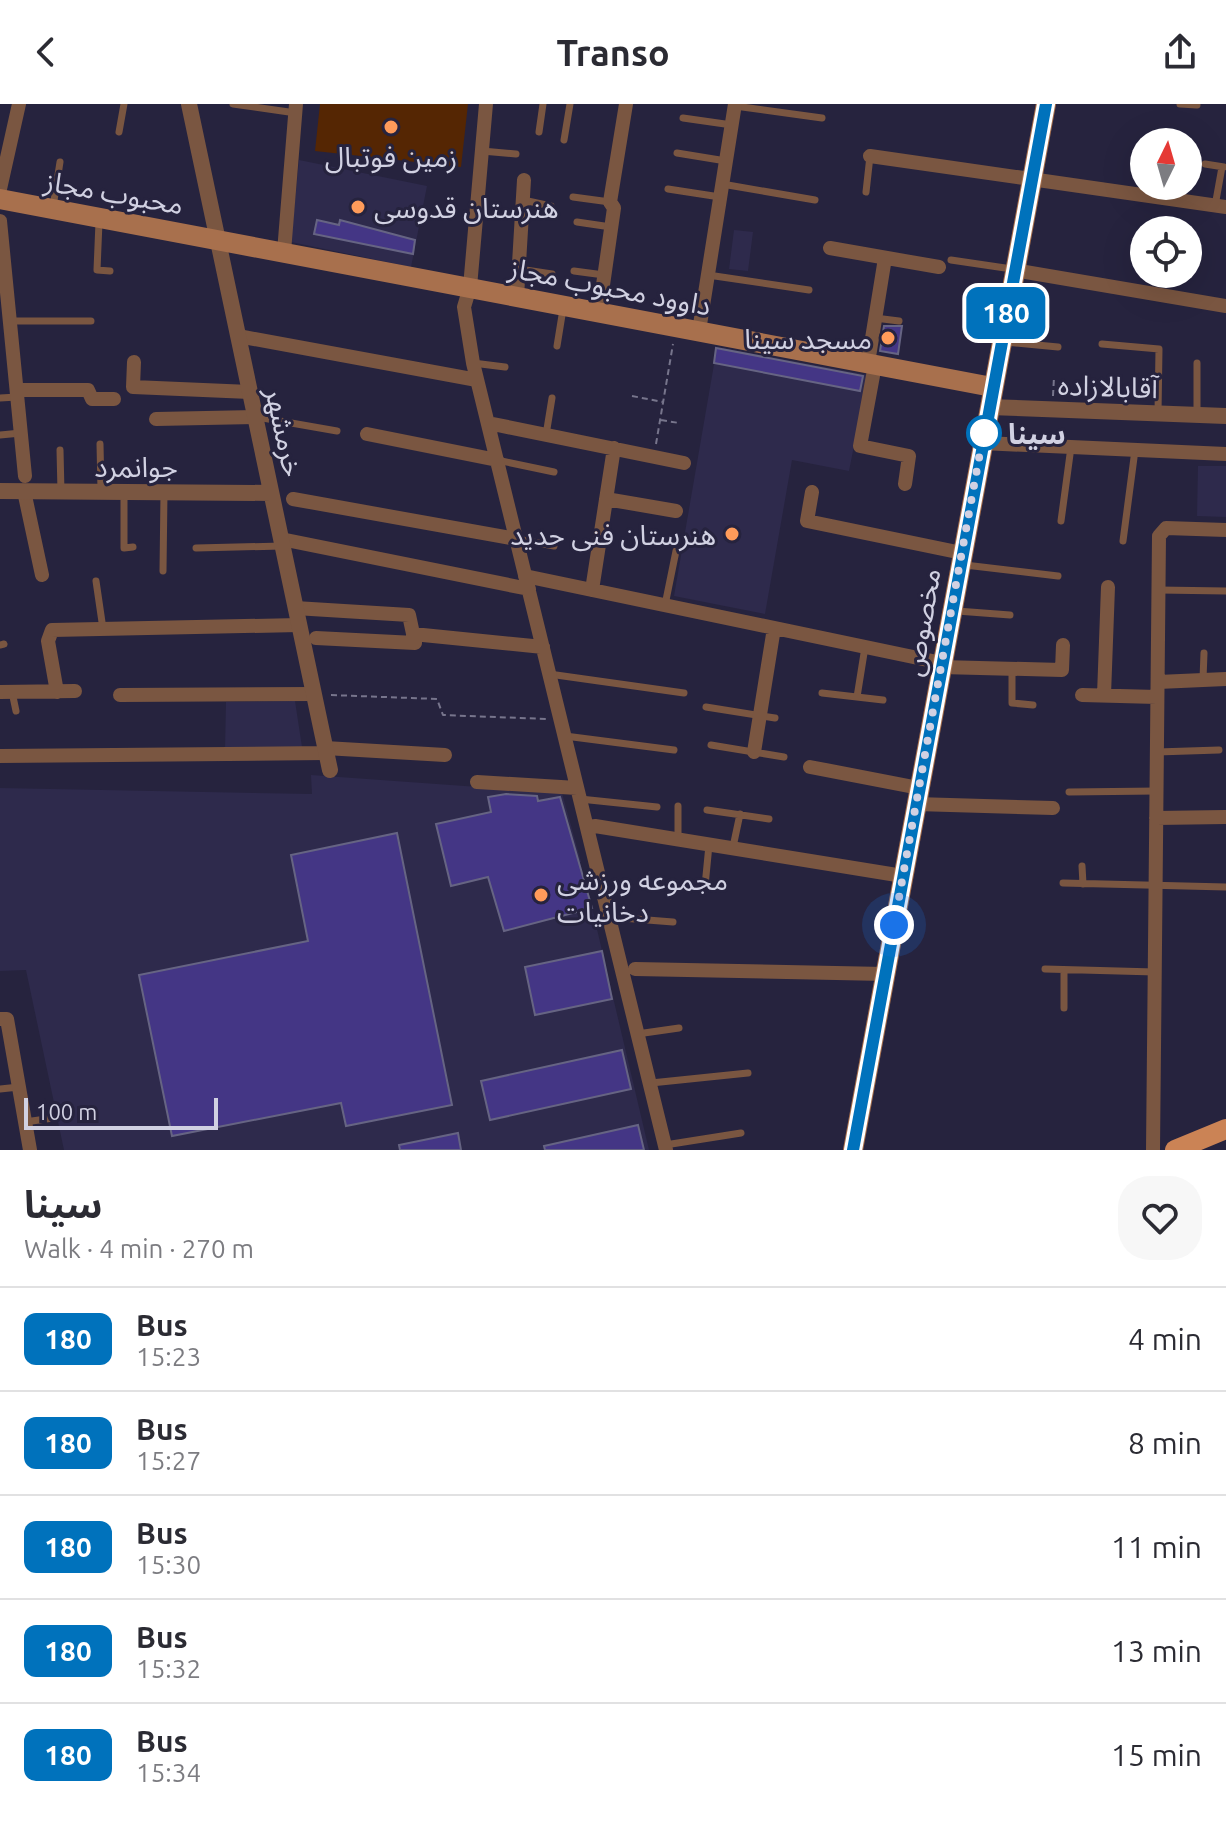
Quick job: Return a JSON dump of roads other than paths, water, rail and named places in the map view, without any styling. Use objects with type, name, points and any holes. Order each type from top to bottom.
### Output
[{"type":"main road","name":"مخصوص","points":[[853,1150],[1046,104]]},
{"type":"main road","name":"محبوب مجاز","points":[[0,199],[218,239]]},
{"type":"main road","name":"داوود محبوب مجاز","points":[[218,239],[872,364],[990,397]]},
{"type":"main road","points":[[1175,1150],[1226,1129]]},
{"type":"street","points":[[0,189],[3,164],[19,104]]},
{"type":"street","name":"خرمشهر","points":[[189,104],[330,770]]},
{"type":"street","points":[[486,104],[470,287],[464,307],[473,363],[665,1148]]},
{"type":"street","points":[[599,313],[614,208],[610,202],[626,104]]},
{"type":"street","points":[[699,331],[735,105]]},
{"type":"street","points":[[284,252],[296,108]]},
{"type":"street","points":[[870,156],[1032,180],[1130,189]]},
{"type":"street","points":[[517,297],[524,180]]},
{"type":"street","points":[[1196,200],[1221,207]]},
{"type":"street","points":[[0,221],[4,302],[17,393],[24,484],[46,575],[26,577]]},
{"type":"street","points":[[830,248],[945,264]]},
{"type":"street","points":[[885,258],[860,446],[909,456],[905,484]]},
{"type":"street","points":[[1014,270],[1226,306]]},
{"type":"street","points":[[238,336],[477,380]]},
{"type":"street","points":[[134,362],[133,387],[250,392]]},
{"type":"street","points":[[17,393],[88,390],[92,399],[114,399]]},
{"type":"street","name":"آقابالازاده","points":[[990,397],[1053,410],[1226,416]]},
{"type":"street","points":[[156,419],[255,417]]},
{"type":"street","points":[[488,423],[684,463]]},
{"type":"street","points":[[367,434],[497,460]]},
{"type":"street","points":[[982,443],[1226,454]]},
{"type":"street","points":[[592,590],[614,448]]},
{"type":"street","name":"جوانمرد","points":[[0,491],[24,484],[61,492],[271,493]]},
{"type":"street","points":[[812,492],[807,521],[961,559]]},
{"type":"street","points":[[293,499],[516,539]]},
{"type":"street","points":[[606,499],[676,511]]},
{"type":"street","points":[[1153,1150],[1161,530],[1226,530]]},
{"type":"street","points":[[282,543],[592,590],[941,665],[1062,670],[1063,645]]},
{"type":"street","points":[[1104,695],[1108,587]]},
{"type":"street","points":[[295,608],[409,615],[415,643],[316,638]]},
{"type":"street","points":[[57,692],[49,633],[299,625]]},
{"type":"street","points":[[754,752],[768,717],[774,628]]},
{"type":"street","points":[[413,634],[543,647]]},
{"type":"street","points":[[1082,695],[1158,690],[1203,680],[1226,679]]},
{"type":"street","points":[[6,692],[75,691]]},
{"type":"street","points":[[120,695],[314,694]]},
{"type":"street","points":[[0,756],[326,751],[445,755]]},
{"type":"street","points":[[810,767],[917,796],[1053,808]]},
{"type":"street","points":[[477,782],[578,794]]},
{"type":"street","points":[[1156,818],[1226,817]]},
{"type":"street","points":[[595,826],[903,876]]},
{"type":"street","points":[[635,969],[885,974]]},
{"type":"street","points":[[3,1019],[30,1150]]},
{"type":"lane","points":[[119,132],[124,104]]},
{"type":"lane","points":[[233,104],[296,108]]},
{"type":"lane","points":[[539,132],[543,104]]},
{"type":"lane","points":[[564,140],[570,104]]},
{"type":"lane","points":[[1180,104],[1197,105]]},
{"type":"lane","points":[[735,105],[822,118]]},
{"type":"lane","points":[[683,118],[732,125]]},
{"type":"lane","points":[[482,151],[516,154]]},
{"type":"lane","points":[[677,153],[726,161]]},
{"type":"lane","points":[[866,192],[870,156]]},
{"type":"lane","points":[[52,209],[60,162]]},
{"type":"lane","points":[[1205,164],[1224,167],[1221,207]]},
{"type":"lane","points":[[668,189],[815,200]]},
{"type":"lane","points":[[573,197],[610,202]]},
{"type":"lane","points":[[523,200],[551,206]]},
{"type":"lane","points":[[99,217],[97,270],[110,271]]},
{"type":"lane","points":[[577,222],[611,227]]},
{"type":"lane","points":[[945,264],[1014,270]]},
{"type":"lane","points":[[518,269],[552,274]]},
{"type":"lane","points":[[574,271],[605,276]]},
{"type":"lane","points":[[708,275],[809,290]]},
{"type":"lane","points":[[557,346],[563,306]]},
{"type":"lane","points":[[875,318],[899,321]]},
{"type":"lane","points":[[7,328],[91,321]]},
{"type":"lane","points":[[1001,341],[1058,347]]},
{"type":"lane","points":[[1102,344],[1159,349],[1158,413]]},
{"type":"lane","points":[[473,363],[505,367]]},
{"type":"lane","points":[[1197,363],[1197,415]]},
{"type":"lane","points":[[0,398],[17,393]]},
{"type":"lane","points":[[546,435],[552,398]]},
{"type":"lane","points":[[255,417],[337,431]]},
{"type":"lane","points":[[0,435],[21,433]]},
{"type":"lane","points":[[100,444],[101,492]]},
{"type":"lane","points":[[1061,521],[1071,447]]},
{"type":"lane","points":[[60,450],[61,492]]},
{"type":"lane","points":[[1123,541],[1135,450]]},
{"type":"lane","points":[[497,460],[554,472]]},
{"type":"lane","points":[[124,492],[124,548],[133,547]]},
{"type":"lane","points":[[163,571],[164,492]]},
{"type":"lane","points":[[516,539],[554,546]]},
{"type":"lane","points":[[196,548],[282,543]]},
{"type":"lane","points":[[665,605],[676,551]]},
{"type":"lane","points":[[961,559],[1058,576]]},
{"type":"lane","points":[[96,581],[103,629]]},
{"type":"lane","points":[[1159,590],[1226,591]]},
{"type":"lane","points":[[951,611],[1010,615]]},
{"type":"lane","points":[[857,697],[865,647]]},
{"type":"lane","points":[[1203,680],[1204,653]]},
{"type":"lane","points":[[1012,669],[1012,703],[1033,705]]},
{"type":"lane","points":[[549,674],[684,693]]},
{"type":"lane","points":[[6,692],[16,711]]},
{"type":"lane","points":[[822,693],[883,700]]},
{"type":"lane","points":[[706,707],[768,717]]},
{"type":"lane","points":[[564,736],[674,750]]},
{"type":"lane","points":[[711,745],[784,757]]},
{"type":"lane","points":[[1157,752],[1219,750]]},
{"type":"lane","points":[[1069,792],[1157,791]]},
{"type":"lane","points":[[578,794],[657,807]]},
{"type":"lane","points":[[678,806],[678,839]]},
{"type":"lane","points":[[707,810],[769,819]]},
{"type":"lane","points":[[732,848],[740,814]]},
{"type":"lane","points":[[705,886],[710,844]]},
{"type":"lane","points":[[1082,866],[1083,884]]},
{"type":"lane","points":[[1063,883],[1226,887]]},
{"type":"lane","points":[[609,917],[673,922]]},
{"type":"lane","points":[[1045,969],[1155,972]]},
{"type":"lane","points":[[1064,971],[1064,1008]]},
{"type":"lane","points":[[637,1034],[679,1028]]},
{"type":"lane","points":[[649,1083],[748,1073]]},
{"type":"lane","points":[[0,1089],[19,1087]]},
{"type":"lane","points":[[25,1122],[53,1118]]},
{"type":"lane","points":[[665,1148],[741,1133]]},
{"type":"place","name":"زمین فوتبال","points":[[391,127]]},
{"type":"place","name":"هنرستان قدوسی","points":[[358,207]]},
{"type":"place","name":"مسجد سینا","points":[[888,338]]},
{"type":"place","name":"سینا","points":[[984,433]]},
{"type":"place","name":"هنرستان فنی حدید","points":[[732,534]]},
{"type":"place","name":"مجموعه ورزشی دخانیات","points":[[541,895]]}]
